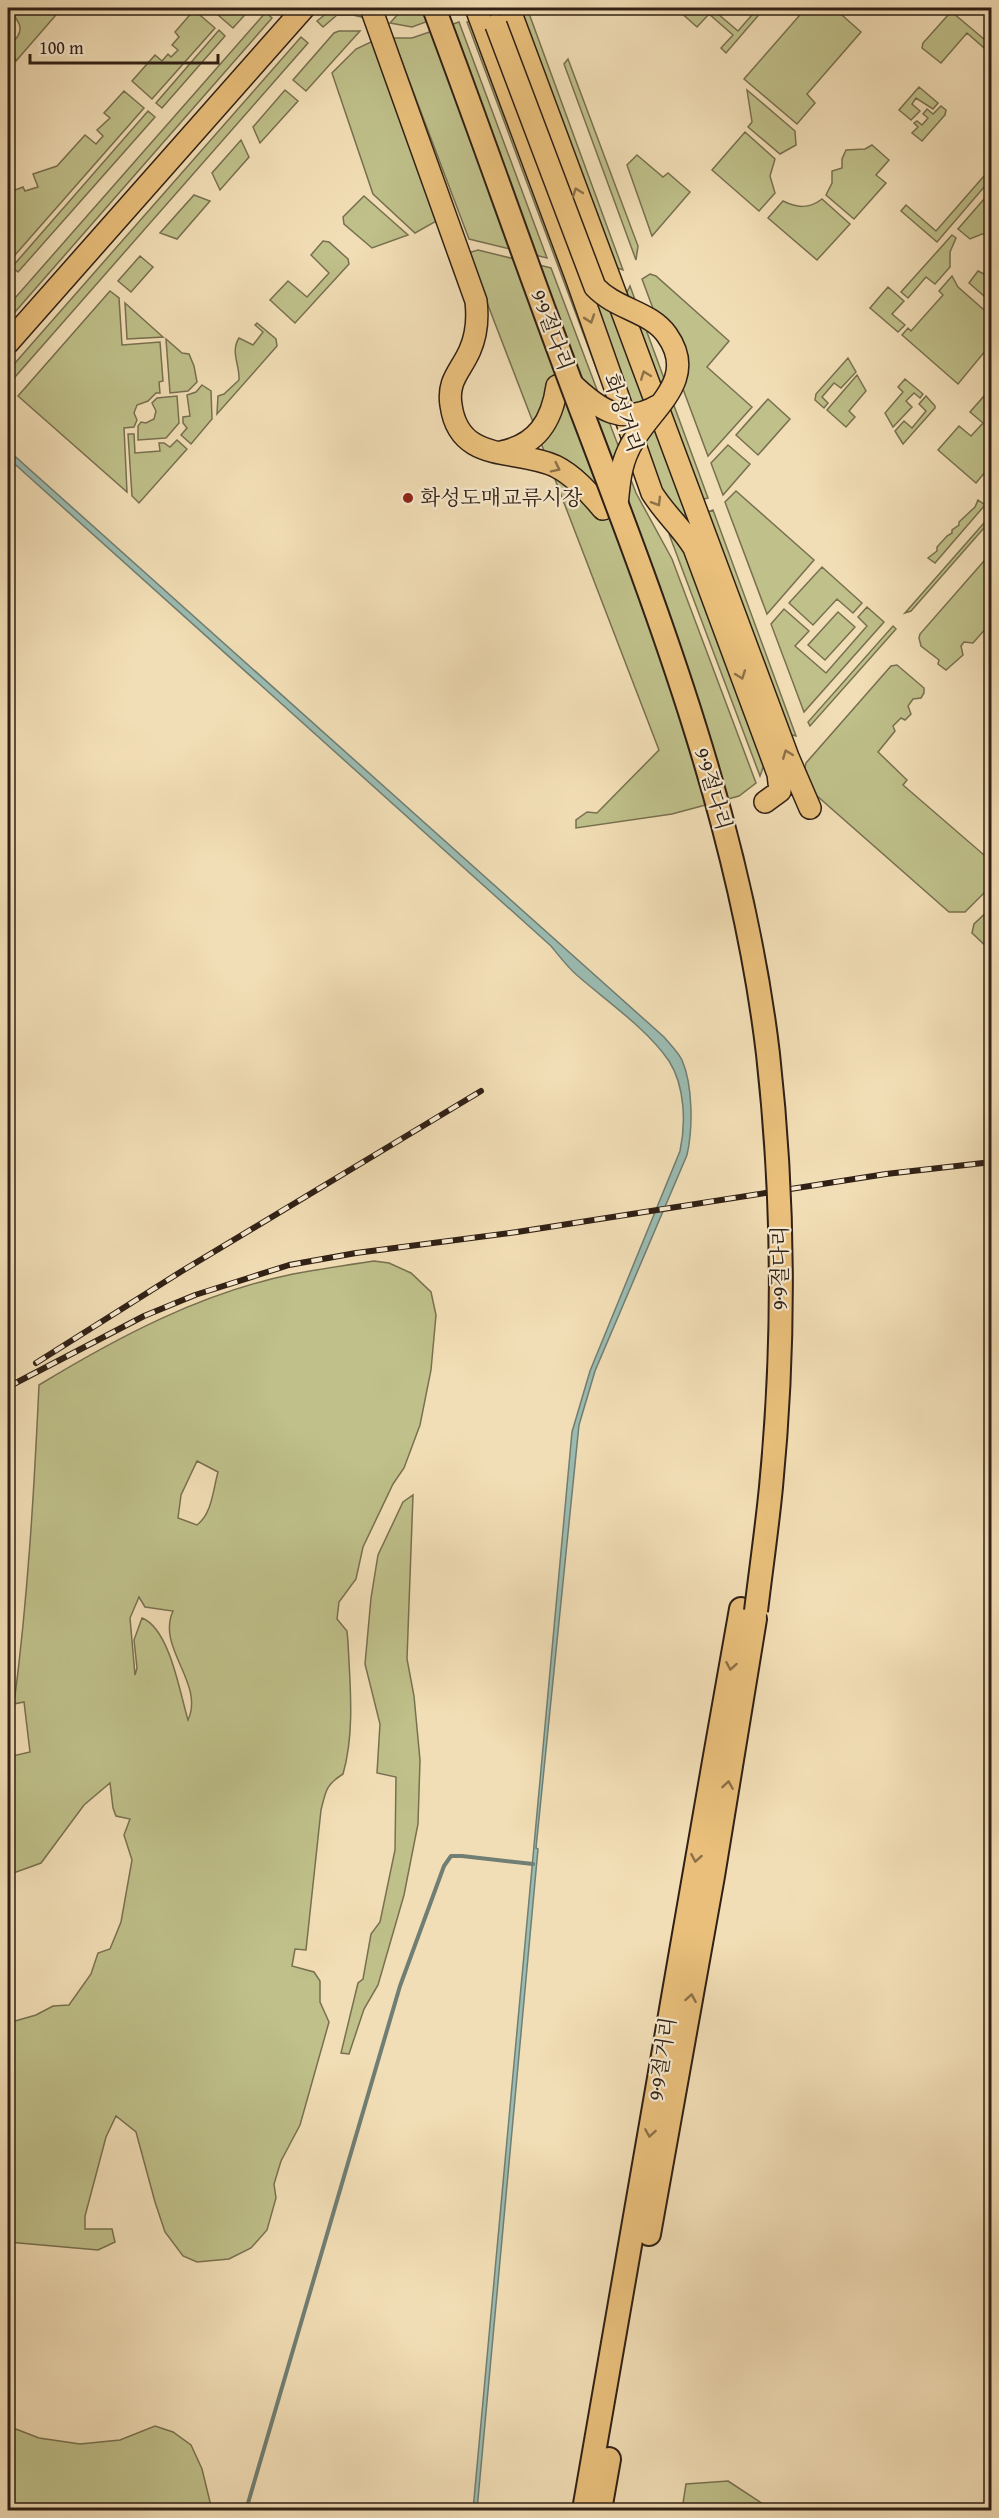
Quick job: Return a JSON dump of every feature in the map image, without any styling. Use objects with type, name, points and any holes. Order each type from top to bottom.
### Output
[{"type":"highway","name":"9·9절다리","points":[[418,8],[610,507],[683,734],[718,854],[736,942],[753,1051],[764,1163],[767,1242],[766,1325],[749,1610]]},
{"type":"highway","name":"9·9절다리","points":[[434,8],[564,384]]},
{"type":"highway","name":"9·9절거리","points":[[584,2511],[749,1610]]},
{"type":"highway","name":"9·9절거리","points":[[600,2511],[712,1876],[749,1610]]},
{"type":"main road","points":[[8,343],[304,8]]},
{"type":"main road","points":[[371,8],[476,301],[475,338],[453,381],[450,394],[458,429],[473,445],[490,452],[540,460],[556,466],[610,507],[628,451],[636,436],[662,403],[676,379],[678,366],[673,346],[658,325],[605,298],[595,287],[493,16]]},
{"type":"main road","name":"화성거리","points":[[476,8],[576,277],[652,493],[663,511],[688,538],[694,548],[774,763],[780,782],[780,791],[765,802]]},
{"type":"main road","name":"화성거리","points":[[509,8],[788,757],[810,808]]},
{"type":"main road","points":[[500,453],[513,450],[538,435],[550,417],[564,384],[611,413],[639,413],[662,403]]},
{"type":"green space","points":[[8,8],[62,8],[16,61],[10,44],[19,34],[20,25]]},
{"type":"green space","points":[[210,8],[251,8],[233,28]]},
{"type":"green space","points":[[333,8],[363,9],[370,19],[353,15],[337,15],[323,27],[317,21]]},
{"type":"green space","points":[[422,8],[464,8],[412,27],[390,23],[400,12]]},
{"type":"green space","points":[[517,8],[527,8],[623,270],[615,267]]},
{"type":"green space","points":[[682,8],[711,8],[738,31],[758,8],[763,10],[726,53],[721,48],[733,35],[709,14],[697,27],[679,11]]},
{"type":"green space","points":[[806,8],[834,8],[861,32],[807,94],[815,103],[797,124],[744,79]]},
{"type":"green space","points":[[194,10],[215,28],[152,99],[132,81],[155,55],[162,61],[168,54],[171,57],[178,50],[172,45],[179,37],[175,32]]},
{"type":"green space","points":[[266,12],[272,18],[8,320],[8,306]]},
{"type":"green space","points":[[953,13],[991,45],[991,54],[967,33],[941,63],[922,48],[923,43],[949,14]]},
{"type":"green space","points":[[470,21],[601,372],[598,373],[467,22]]},
{"type":"green space","points":[[459,22],[547,258],[469,239],[393,38],[412,38]]},
{"type":"green space","points":[[219,30],[225,36],[162,108],[156,103]]},
{"type":"green space","points":[[360,31],[306,91],[293,80],[334,33]]},
{"type":"green space","points":[[301,37],[308,43],[8,385],[8,371]]},
{"type":"green space","points":[[375,40],[440,219],[415,233],[373,194],[332,73],[356,49]]},
{"type":"green space","points":[[568,59],[638,246],[636,260],[564,64]]},
{"type":"green space","points":[[919,87],[938,103],[933,109],[916,98],[912,104],[920,111],[911,120],[899,110]]},
{"type":"green space","points":[[285,90],[298,101],[260,143],[253,127]]},
{"type":"green space","points":[[747,90],[795,131],[796,145],[780,154],[748,127],[752,122]]},
{"type":"green space","points":[[124,91],[144,108],[8,263],[8,205],[13,202],[10,192],[23,187],[25,191],[38,187],[33,174],[57,166],[85,135],[96,144],[103,136],[97,130],[110,118],[104,113]]},
{"type":"green space","points":[[941,106],[946,110],[945,115],[922,141],[912,133],[918,127],[914,123],[917,121],[922,125],[928,118],[923,114],[927,109],[933,114]]},
{"type":"green space","points":[[148,111],[155,117],[18,272],[12,267]]},
{"type":"green space","points":[[745,132],[775,159],[770,176],[775,193],[759,211],[712,170]]},
{"type":"green space","points":[[241,140],[249,157],[220,190],[212,173]]},
{"type":"green space","points":[[872,145],[889,160],[876,175],[886,183],[854,219],[826,195],[832,183],[832,171],[842,168],[842,159],[846,150],[865,149]]},
{"type":"green space","points":[[637,155],[663,177],[668,173],[690,192],[652,236],[627,165]]},
{"type":"green space","points":[[991,168],[991,179],[937,242],[901,211],[906,205],[936,231]]},
{"type":"green space","points":[[991,191],[991,234],[982,234],[970,239],[958,229]]},
{"type":"green space","points":[[194,195],[210,201],[177,239],[160,233]]},
{"type":"green space","points":[[364,196],[408,235],[372,248],[344,224],[343,217]]},
{"type":"green space","points":[[822,199],[850,224],[817,260],[768,218],[783,201],[803,206],[812,205]]},
{"type":"green space","points":[[952,235],[956,238],[950,252],[950,267],[935,284],[926,277],[908,298],[901,292]]},
{"type":"green space","points":[[323,241],[329,242],[348,259],[349,264],[295,323],[270,300],[288,281],[307,297],[329,273],[311,255]]},
{"type":"green space","points":[[478,250],[551,268],[636,493],[672,559],[756,783],[739,796],[672,814],[576,828],[576,820],[587,812],[597,813],[659,750],[468,253]]},
{"type":"green space","points":[[140,256],[153,267],[131,292],[118,281]]},
{"type":"green space","points":[[580,258],[593,259],[686,513],[682,518],[662,495]]},
{"type":"green space","points":[[978,271],[984,274],[991,273],[991,302],[969,283]]},
{"type":"green space","points":[[650,274],[656,276],[729,341],[707,367],[752,407],[708,456],[642,279]]},
{"type":"green space","points":[[952,276],[958,287],[991,316],[991,344],[958,384],[902,335],[908,328],[911,331],[943,295],[939,291]]},
{"type":"green space","points":[[630,286],[708,498],[700,500],[626,294]]},
{"type":"green space","points":[[888,287],[904,301],[892,314],[905,325],[898,332],[870,308]]},
{"type":"green space","points":[[110,291],[119,298],[122,345],[160,342],[163,381],[159,382],[160,393],[156,393],[148,401],[137,405],[134,413],[137,420],[134,427],[124,428],[127,492],[18,396]]},
{"type":"green space","points":[[125,303],[163,337],[127,339]]},
{"type":"green space","points":[[257,323],[276,339],[277,346],[217,414],[218,396],[224,394],[239,380],[235,353],[236,343],[239,338],[253,345],[263,332],[255,325]]},
{"type":"green space","points":[[166,339],[182,353],[189,354],[197,382],[188,391],[170,393]]},
{"type":"green space","points":[[848,358],[856,372],[841,388],[834,383],[822,397],[828,403],[824,408],[815,400],[816,394]]},
{"type":"green space","points":[[857,375],[866,391],[849,411],[855,417],[846,427],[827,410]]},
{"type":"green space","points":[[905,379],[923,394],[920,398],[914,393],[906,401],[912,407],[893,427],[885,413],[903,392],[898,387]]},
{"type":"green space","points":[[202,385],[211,391],[212,419],[191,444],[181,435],[187,428],[183,423],[183,417],[190,416],[187,395],[196,392]]},
{"type":"green space","points":[[991,388],[991,465],[976,483],[938,450],[959,426],[971,436],[983,423],[970,412]]},
{"type":"green space","points":[[177,396],[179,423],[166,438],[138,440],[138,426],[141,422],[146,423],[154,419],[156,411],[152,403],[157,398]]},
{"type":"green space","points":[[926,396],[935,408],[903,444],[895,431],[904,421],[912,428],[926,411],[919,404]]},
{"type":"green space","points":[[768,399],[790,419],[758,455],[736,435]]},
{"type":"green space","points":[[128,434],[134,434],[135,453],[160,451],[159,443],[170,447],[177,440],[187,449],[139,503],[132,496]]},
{"type":"green space","points":[[728,445],[750,464],[723,495],[711,463]]},
{"type":"green space","points":[[736,491],[814,560],[767,614],[725,502]]},
{"type":"green space","points":[[978,500],[985,505],[935,563],[928,558],[937,551],[937,547],[975,507]]},
{"type":"green space","points":[[713,510],[796,736],[788,734],[705,513]]},
{"type":"green space","points":[[991,515],[991,520],[911,611],[905,613]]},
{"type":"green space","points":[[669,534],[684,550],[764,765],[760,776]]},
{"type":"green space","points":[[991,553],[991,614],[985,624],[988,626],[973,643],[964,642],[961,646],[963,655],[946,670],[938,664],[939,660],[921,646],[920,634]]},
{"type":"green space","points":[[822,567],[862,603],[853,613],[837,599],[813,625],[789,603]]},
{"type":"green space","points":[[867,607],[884,622],[804,712],[771,624],[784,609],[809,631],[795,646],[826,673],[867,626],[858,617]]},
{"type":"green space","points":[[838,612],[855,627],[825,660],[808,645]]},
{"type":"green space","points":[[893,626],[896,629],[810,726],[808,722]]},
{"type":"green space","points":[[897,665],[924,688],[924,693],[921,698],[913,699],[908,706],[911,714],[905,720],[901,718],[893,726],[895,731],[878,752],[907,780],[903,785],[991,861],[991,886],[965,912],[949,912],[816,795],[806,776],[806,763],[891,666]]},
{"type":"green space","points":[[991,908],[991,951],[972,933],[974,924]]},
{"type":"green space","points":[[374,1261],[389,1263],[411,1273],[431,1292],[436,1315],[431,1370],[420,1425],[404,1468],[393,1484],[363,1547],[356,1579],[339,1602],[337,1619],[347,1631],[348,1642],[351,1708],[347,1758],[343,1774],[330,1785],[321,1810],[306,1950],[295,1949],[292,1966],[314,1972],[320,1981],[320,2002],[329,2022],[300,2125],[281,2161],[274,2184],[276,2198],[267,2230],[251,2248],[229,2259],[197,2262],[183,2256],[165,2232],[136,2132],[116,2116],[106,2137],[85,2216],[85,2229],[112,2229],[115,2242],[98,2250],[8,2242],[8,2023],[36,2015],[53,2006],[69,2005],[91,1974],[98,1953],[110,1949],[121,1922],[132,1860],[124,1835],[130,1819],[116,1816],[110,1783],[84,1805],[41,1863],[8,1875],[8,1757],[30,1752],[24,1702],[14,1704],[30,1544],[39,1385],[99,1350],[193,1305],[259,1282]],"holes":[[[197,1461],[218,1472],[209,1508],[197,1525],[178,1518],[181,1495]],[[139,1597],[145,1607],[173,1611],[169,1625],[175,1652],[190,1693],[192,1706],[188,1720],[167,1648],[152,1624],[142,1618],[134,1640],[137,1668],[135,1675],[130,1618]]]},
{"type":"green space","points":[[413,1495],[407,1659],[414,1696],[420,1760],[418,1824],[404,1895],[378,1985],[364,2009],[349,2054],[341,2053],[358,1983],[363,1979],[371,1934],[380,1922],[395,1850],[396,1777],[377,1773],[380,1724],[365,1664],[371,1598],[378,1555],[403,1502]]},
{"type":"green space","points":[[8,2426],[39,2438],[80,2444],[120,2440],[155,2426],[173,2432],[191,2445],[202,2469],[212,2510],[8,2510]]},
{"type":"green space","points":[[728,2481],[769,2510],[682,2510],[686,2484]]},
{"type":"water","points":[[8,450],[664,1037],[682,1060],[686,1070],[691,1120],[687,1155],[595,1371],[579,1425],[536,1848],[538,1849],[477,2510],[473,2510],[572,1432],[590,1371],[680,1151],[683,1129],[681,1093],[669,1061],[639,1027],[575,974],[551,946],[8,458]]},
{"type":"waterway","points":[[246,2510],[400,1986],[444,1866],[451,1856],[533,1864]]},
{"type":"railway","points":[[36,1363],[182,1271],[481,1091]]},
{"type":"railway","points":[[8,1387],[144,1316],[195,1295],[289,1265],[886,1174],[992,1162]]},
{"type":"place","name":"화성도매교류시장","points":[[408,498]]}]
